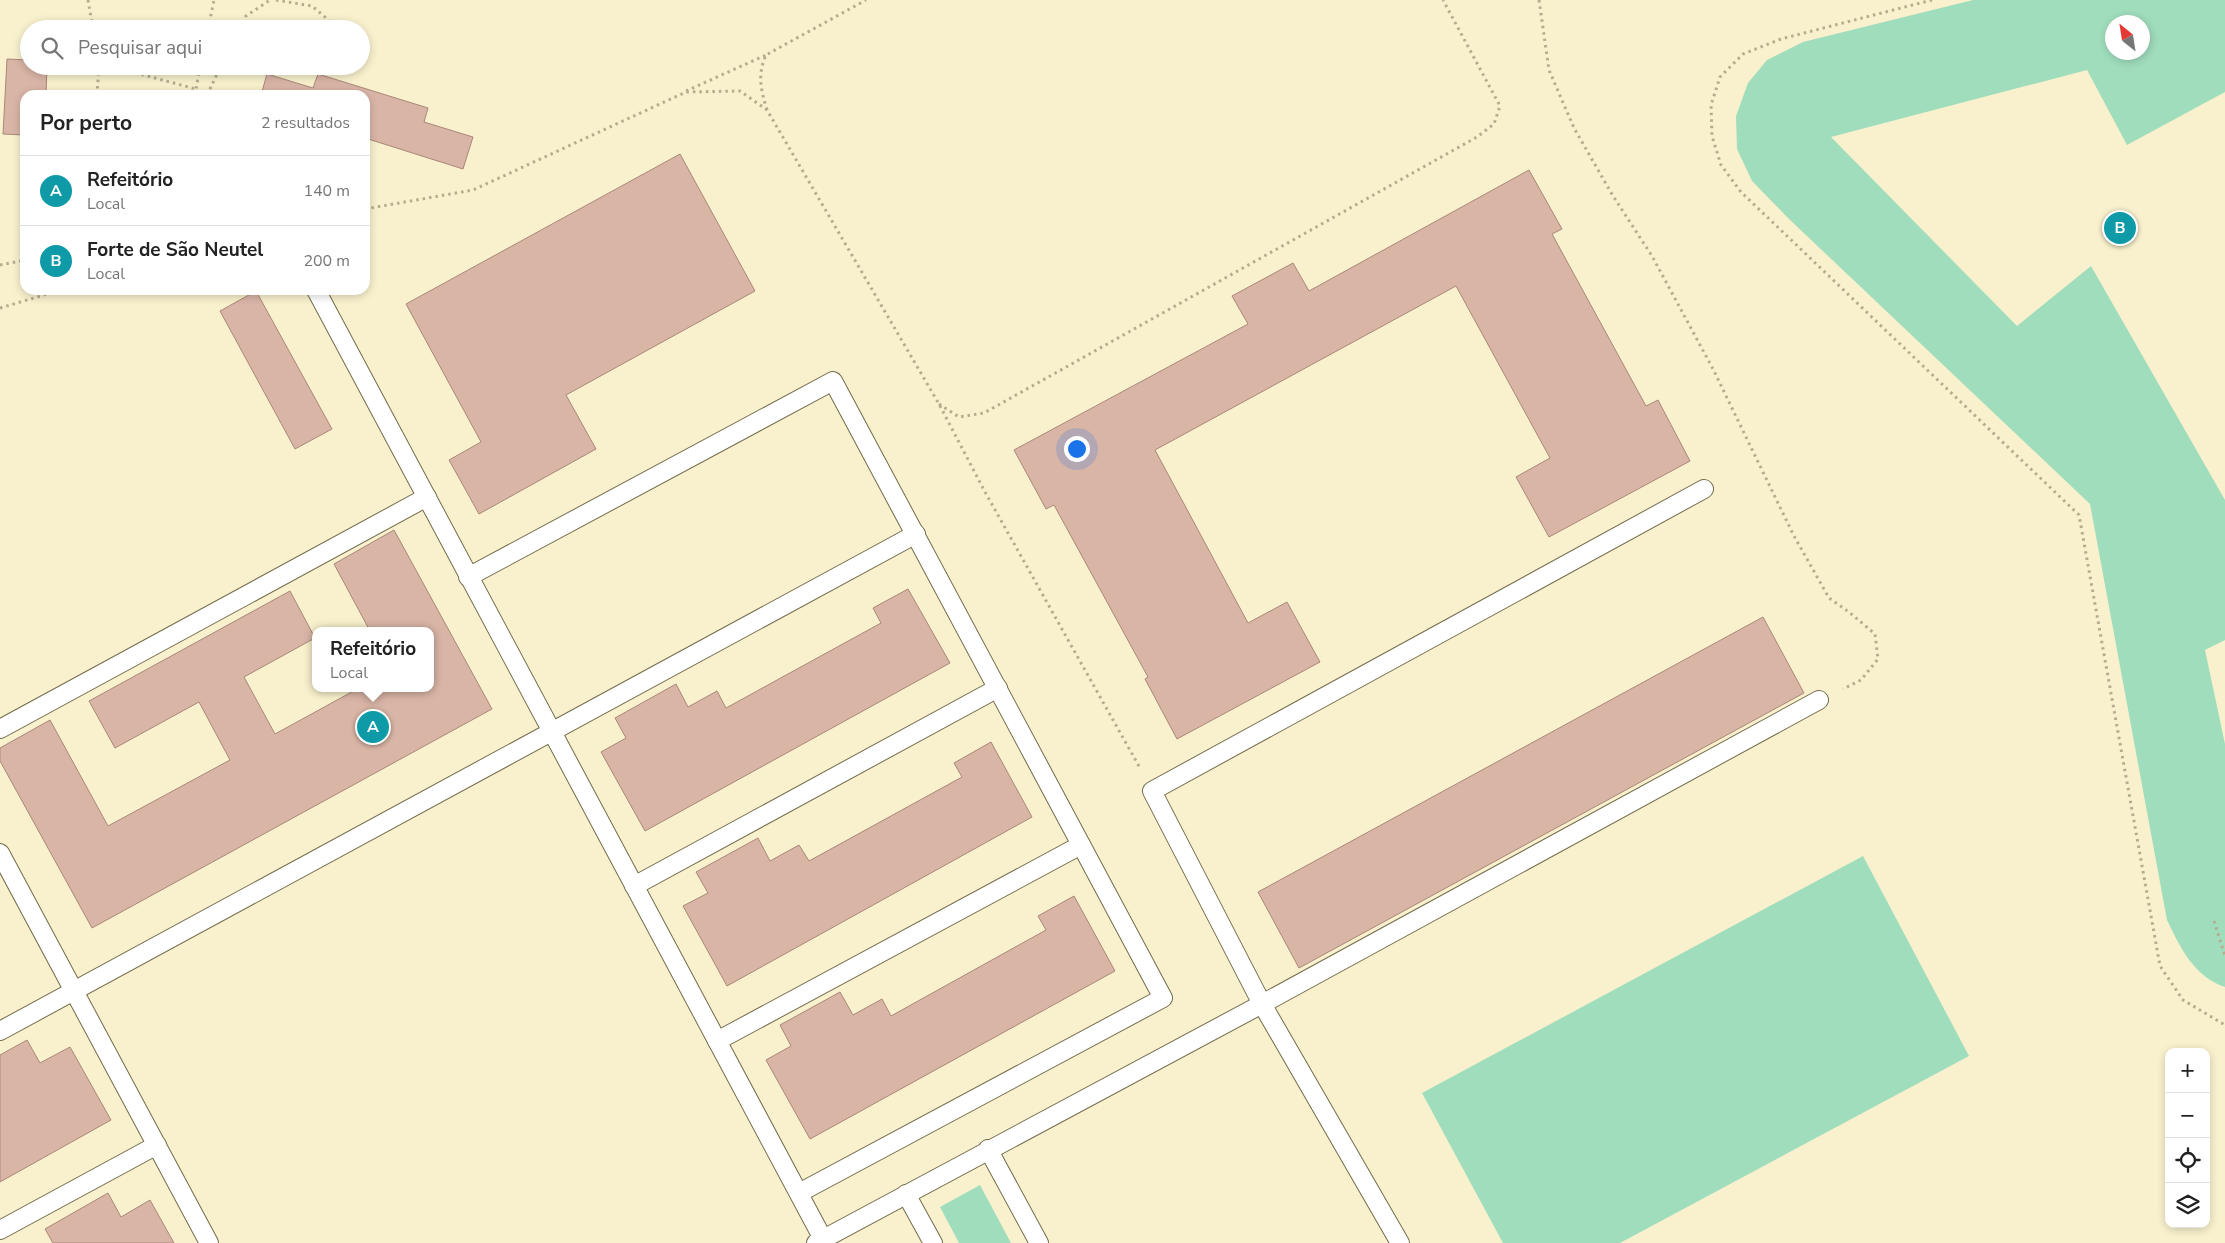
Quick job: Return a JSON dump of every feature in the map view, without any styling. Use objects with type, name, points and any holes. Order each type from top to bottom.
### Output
[{"type":"lane","points":[[319,295],[799,1193],[819,1241],[1262,1004],[1819,700]]},
{"type":"lane","points":[[468,577],[833,381],[916,534],[1163,998],[799,1193]]},
{"type":"lane","points":[[1400,1243],[1262,1004],[1152,791],[1704,489]]},
{"type":"lane","points":[[0,729],[427,497]]},
{"type":"lane","points":[[0,1031],[916,534]]},
{"type":"lane","points":[[634,886],[998,688]]},
{"type":"lane","points":[[717,1041],[1081,845]]},
{"type":"lane","points":[[0,853],[209,1243]]},
{"type":"lane","points":[[0,1230],[156,1145]]},
{"type":"lane","points":[[988,1149],[1039,1243]]},
{"type":"lane","points":[[906,1194],[933,1243]]},
{"type":"path","points":[[88,0],[91,20]]},
{"type":"path","points":[[210,20],[214,0]]},
{"type":"path","points":[[244,20],[246,16],[270,0]]},
{"type":"path","points":[[276,0],[312,6],[328,20]]},
{"type":"path","points":[[370,207],[473,190],[766,55],[866,0]]},
{"type":"path","points":[[938,404],[960,417],[984,413],[1477,137],[1494,124],[1500,106],[1443,0]]},
{"type":"path","points":[[1539,0],[1549,70],[1574,128],[1613,196],[1652,256],[1713,369],[1794,536],[1829,598],[1875,634],[1878,659],[1862,680],[1819,700]]},
{"type":"path","points":[[1932,0],[1781,39],[1743,54],[1720,78],[1711,105],[1712,136],[1721,165],[1741,192],[2079,515],[2160,966],[2183,1000],[2225,1025]]},
{"type":"path","points":[[766,55],[761,67],[759,85],[768,110],[938,404],[1152,791]]},
{"type":"path","points":[[97,90],[98,75]]},
{"type":"path","points":[[144,75],[196,89],[198,75]]},
{"type":"path","points":[[209,90],[217,75]]},
{"type":"path","points":[[686,92],[740,92],[768,110]]},
{"type":"path","points":[[0,265],[20,261]]},
{"type":"path","points":[[0,308],[44,295]]},
{"type":"path","points":[[2214,922],[2225,956]]},
{"type":"green space","points":[[1973,0],[2225,0],[2225,92],[2127,145],[2087,70],[1831,137],[2017,326],[2091,266],[2225,500],[2225,640],[2205,650],[2225,744],[2225,987],[2214,982],[2196,969],[2177,940],[2167,920],[2090,504],[1789,219],[1752,181],[1737,149],[1736,116],[1748,83],[1767,60],[1803,42]]},
{"type":"green space","points":[[1863,856],[1969,1056],[1620,1243],[1503,1243],[1422,1093]]},
{"type":"green space","points":[[980,1185],[1011,1243],[959,1243],[940,1207]]},
{"type":"building","points":[[7,59],[20,60],[20,75],[47,75],[46,90],[20,90],[20,135],[3,134]]},
{"type":"building","points":[[267,75],[313,88],[318,75],[321,75],[370,90],[262,90]]},
{"type":"building","points":[[370,90],[428,108],[424,122],[473,137],[463,169],[370,140]]},
{"type":"building","points":[[680,154],[755,291],[566,395],[596,449],[479,514],[449,460],[481,442],[406,304]]},
{"type":"building","points":[[1529,170],[1562,229],[1552,234],[1646,406],[1658,400],[1690,461],[1549,537],[1516,477],[1550,458],[1456,286],[1155,450],[1248,623],[1287,602],[1320,662],[1177,739],[1145,679],[1148,677],[1054,505],[1046,509],[1014,450],[1248,324],[1232,296],[1293,263],[1309,291]]},
{"type":"building","points":[[249,295],[258,295],[332,429],[295,449],[220,311]]},
{"type":"building","points":[[394,530],[492,709],[92,928],[0,761],[0,748],[50,720],[108,826],[230,760],[199,702],[115,748],[89,701],[290,591],[312,632],[312,640],[244,677],[275,734],[352,692],[434,692],[434,627],[368,627],[334,564]]},
{"type":"building","points":[[908,589],[950,663],[645,831],[601,752],[626,738],[615,718],[676,684],[688,707],[717,691],[726,708],[881,623],[873,608]]},
{"type":"building","points":[[1763,617],[1804,693],[1299,968],[1258,892]]},
{"type":"building","points":[[991,742],[1032,817],[727,986],[683,906],[708,893],[696,872],[758,838],[770,861],[799,845],[809,861],[962,777],[954,763]]},
{"type":"building","points":[[1074,896],[1115,971],[810,1139],[766,1060],[791,1046],[780,1025],[840,992],[853,1015],[882,999],[891,1016],[1046,930],[1038,916]]},
{"type":"building","points":[[27,1040],[40,1063],[70,1047],[111,1120],[0,1182],[0,1055]]},
{"type":"building","points":[[108,1193],[121,1217],[150,1200],[174,1243],[53,1243],[45,1229]]},
{"type":"place","name":"Forte de São Neutel","points":[[2120,228]]},
{"type":"place","name":"Refeitório","points":[[373,727]]}]
